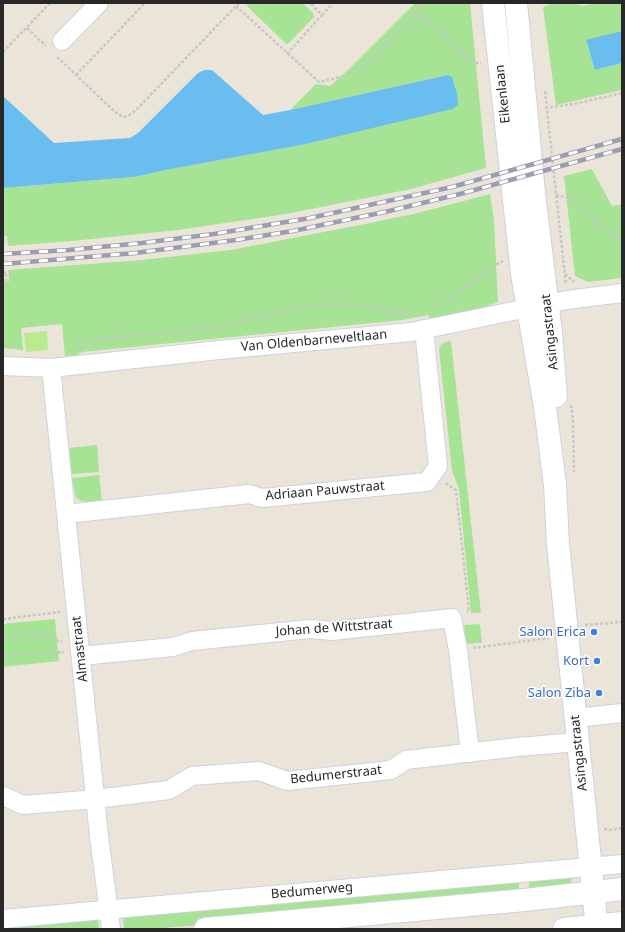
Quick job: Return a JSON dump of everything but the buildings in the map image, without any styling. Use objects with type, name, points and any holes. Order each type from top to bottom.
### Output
[{"type":"main road","name":"Eikenlaan","points":[[493,3],[523,182]]},
{"type":"main road","name":"Eikenlaan","points":[[516,3],[523,182]]},
{"type":"main road","name":"Asingastraat","points":[[523,182],[522,274],[547,304],[545,407],[555,485],[558,544],[593,892]]},
{"type":"main road","name":"Bedumerweg","points":[[205,929],[525,900],[622,889]]},
{"type":"main road","points":[[593,892],[584,928],[622,923]]},
{"type":"street","points":[[54,47],[99,3]]},
{"type":"street","name":"Van Oldenbarneveltlaan","points":[[3,366],[51,368],[227,349],[411,332],[547,304],[622,293]]},
{"type":"street","points":[[424,329],[438,466],[434,474]]},
{"type":"street","name":"Almastraat","points":[[51,368],[79,652],[99,836],[111,929]]},
{"type":"street","name":"Adriaan Pauwstraat","points":[[66,514],[249,494],[262,498],[428,482],[434,474]]},
{"type":"street","points":[[452,618],[458,650],[470,753]]},
{"type":"street","name":"Johan de Wittstraat","points":[[79,652],[173,647],[192,641],[310,628],[332,631],[452,618]]},
{"type":"street","points":[[576,718],[622,713]]},
{"type":"street","name":"Bedumerstraat","points":[[3,796],[23,805],[96,799],[169,790],[192,776],[259,771],[287,781],[391,770],[406,760],[578,742]]},
{"type":"street","name":"Bedumerweg","points":[[3,919],[622,864]]},
{"type":"path","points":[[3,52],[50,3]]},
{"type":"path","points":[[76,75],[145,3]]},
{"type":"path","points":[[310,3],[322,15]]},
{"type":"path","points":[[287,54],[333,3]]},
{"type":"path","points":[[27,28],[54,47],[76,75],[119,115],[125,117],[132,114],[238,4],[287,54],[319,82],[357,73],[425,3]]},
{"type":"path","points":[[414,14],[441,30],[472,63],[483,63]]},
{"type":"path","name":"Asingastraat","points":[[547,304],[556,195],[546,108],[574,104],[622,93]]},
{"type":"path","points":[[556,195],[569,198],[593,220],[622,242]]},
{"type":"path","points":[[3,238],[3,243]]},
{"type":"path","points":[[430,312],[436,310],[493,266],[505,260]]},
{"type":"path","points":[[3,273],[6,272],[6,280],[3,280]]},
{"type":"path","points":[[82,365],[79,341],[216,328],[314,305],[341,304],[414,314]]},
{"type":"path","points":[[434,474],[456,490],[469,611],[452,618]]},
{"type":"path","points":[[3,619],[76,610]]},
{"type":"path","points":[[580,626],[622,622]]},
{"type":"path","points":[[3,640],[28,633],[43,635],[61,641],[79,652]]},
{"type":"path","points":[[458,650],[551,638]]},
{"type":"path","points":[[3,656],[79,652]]},
{"type":"green space","points":[[246,3],[303,3],[313,13],[314,17],[289,43],[286,44],[248,7]]},
{"type":"green space","points":[[415,3],[470,3],[486,168],[411,189],[286,214],[178,230],[8,246],[7,236],[3,236],[3,188],[134,177],[329,138],[448,75],[290,110],[316,84],[330,86]]},
{"type":"green space","points":[[554,3],[574,3],[582,6],[596,3],[622,3],[622,31],[586,41],[595,70],[622,63],[622,90],[556,105],[543,7]]},
{"type":"green space","points":[[592,169],[612,206],[622,204],[622,278],[588,282],[575,276],[564,176]]},
{"type":"green space","points":[[490,194],[494,220],[498,302],[485,307],[430,320],[428,315],[403,320],[82,352],[77,355],[65,356],[62,324],[21,328],[23,350],[3,348],[3,282],[9,281],[8,270],[142,260],[231,250],[418,213]]},
{"type":"green space","points":[[47,331],[48,350],[26,352],[24,333]]},
{"type":"green space","points":[[451,341],[481,613],[471,613],[459,489],[452,471],[439,349],[442,343]]},
{"type":"green space","points":[[97,445],[99,472],[72,474],[69,448]]},
{"type":"green space","points":[[99,475],[102,500],[87,502],[76,498],[72,478]]},
{"type":"green space","points":[[55,619],[59,661],[3,667],[3,624]]},
{"type":"green space","points":[[480,624],[482,643],[466,644],[464,625]]},
{"type":"green space","points":[[573,877],[569,885],[529,893],[529,879]]},
{"type":"green space","points":[[519,880],[519,894],[263,920],[150,929],[124,929],[123,917]]},
{"type":"green space","points":[[98,919],[99,929],[3,929],[3,928]]},
{"type":"water","points":[[622,31],[622,63],[595,70],[586,40]]},
{"type":"water","points":[[204,70],[212,70],[263,115],[448,75],[452,77],[457,94],[458,105],[452,109],[306,144],[134,177],[3,188],[3,96],[54,143],[130,138],[138,133],[198,73]]},
{"type":"railway","points":[[3,254],[69,250],[142,243],[214,234],[310,218],[452,187],[622,139]]},
{"type":"railway","points":[[3,264],[135,253],[293,231],[389,211],[460,194],[622,149]]},
{"type":"place","name":"Salon Erica","points":[[594,632]]},
{"type":"place","name":"Kort","points":[[597,661]]},
{"type":"place","name":"Salon Ziba","points":[[599,693]]}]
